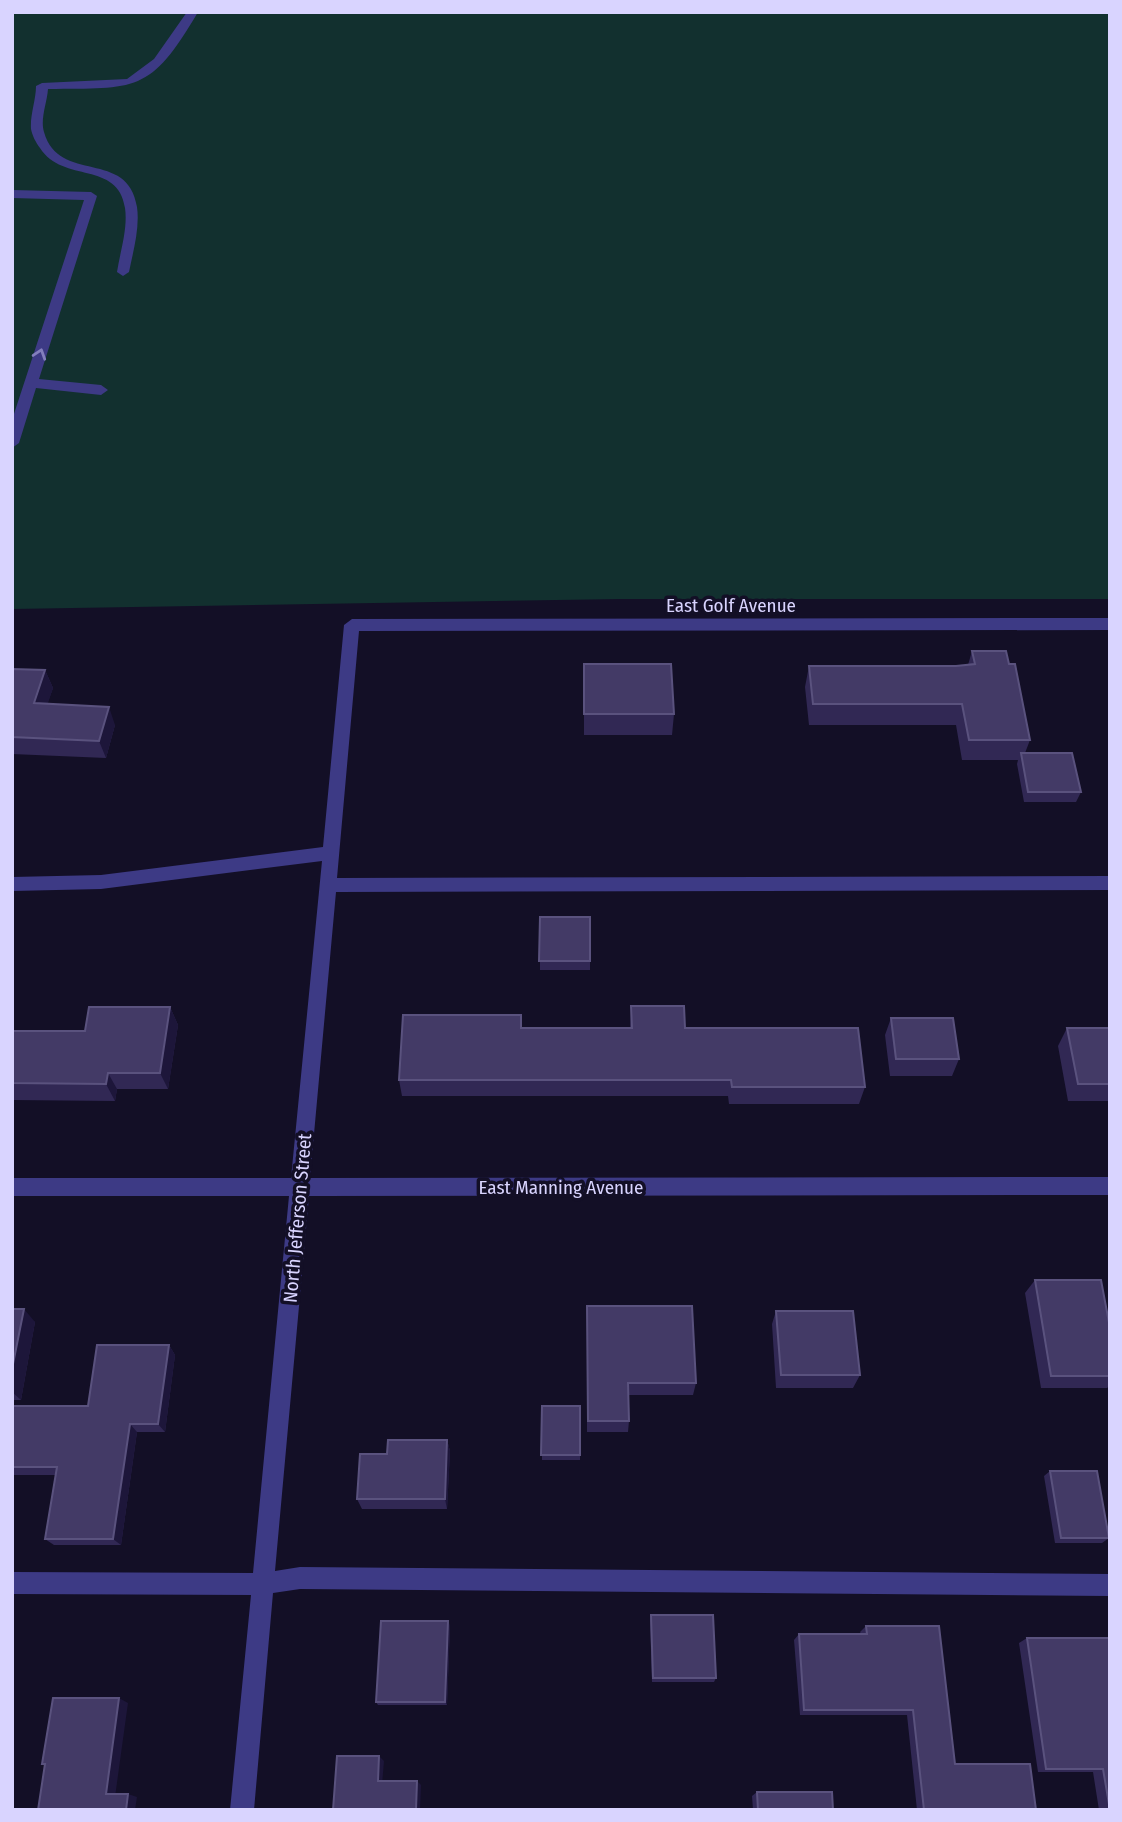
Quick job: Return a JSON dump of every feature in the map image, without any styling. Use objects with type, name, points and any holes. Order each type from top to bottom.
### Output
[{"type":"street","points":[[123,272],[131,208],[125,185],[106,172],[68,167],[48,156],[37,129],[43,104],[42,86],[132,82],[160,59],[180,35],[192,12]]},
{"type":"street","points":[[12,194],[91,196],[12,443]]},
{"type":"street","points":[[30,383],[101,390]]},
{"type":"street","name":"East Golf Avenue","points":[[352,625],[1110,624]]},
{"type":"street","name":"North Jefferson Street","points":[[242,1810],[352,625]]},
{"type":"street","points":[[12,884],[101,882],[331,853]]},
{"type":"street","points":[[328,885],[1110,883]]},
{"type":"street","name":"East Manning Avenue","points":[[12,1187],[1110,1186]]},
{"type":"street","points":[[12,1583],[263,1584],[300,1578],[1110,1585]]},
{"type":"green space","points":[[12,12],[1110,12],[1110,599],[621,599],[12,609]]},
{"type":"building","points":[[972,651],[1006,651],[1009,664],[1015,664],[1030,740],[969,740],[962,704],[813,704],[809,666],[956,666],[975,664]]},
{"type":"building","points":[[584,664],[671,664],[674,714],[584,714]]},
{"type":"building","points":[[12,669],[45,670],[34,703],[109,707],[99,741],[12,737]]},
{"type":"building","points":[[1021,753],[1072,753],[1081,792],[1028,792]]},
{"type":"building","points":[[540,917],[590,917],[590,961],[539,961]]},
{"type":"building","points":[[631,1006],[684,1006],[685,1028],[858,1028],[865,1087],[732,1087],[731,1080],[399,1080],[403,1015],[521,1015],[521,1028],[632,1028]]},
{"type":"building","points":[[89,1007],[170,1007],[160,1073],[108,1073],[106,1084],[12,1083],[12,1031],[85,1031]]},
{"type":"building","points":[[891,1018],[953,1018],[959,1059],[896,1059]]},
{"type":"building","points":[[1067,1028],[1110,1028],[1110,1084],[1078,1084]]},
{"type":"building","points":[[1035,1280],[1101,1280],[1110,1328],[1110,1376],[1051,1376]]},
{"type":"building","points":[[587,1306],[692,1306],[696,1383],[628,1383],[629,1421],[588,1421]]},
{"type":"building","points":[[12,1309],[24,1309],[12,1369]]},
{"type":"building","points":[[776,1311],[853,1311],[860,1375],[781,1375]]},
{"type":"building","points":[[97,1345],[169,1345],[158,1424],[130,1424],[113,1539],[45,1539],[57,1467],[12,1467],[12,1406],[88,1406]]},
{"type":"building","points":[[542,1406],[580,1406],[580,1455],[541,1455]]},
{"type":"building","points":[[388,1440],[447,1440],[445,1499],[357,1499],[360,1454],[387,1454]]},
{"type":"building","points":[[1050,1471],[1097,1471],[1109,1538],[1061,1538]]},
{"type":"building","points":[[651,1615],[713,1615],[716,1678],[653,1678]]},
{"type":"building","points":[[381,1621],[448,1621],[445,1702],[376,1702]]},
{"type":"building","points":[[866,1626],[939,1626],[955,1764],[1030,1764],[1036,1810],[924,1810],[913,1710],[804,1710],[799,1634],[867,1634]]},
{"type":"building","points":[[1027,1638],[1110,1638],[1110,1810],[1103,1769],[1046,1769]]},
{"type":"building","points":[[53,1698],[119,1698],[106,1794],[128,1794],[126,1810],[38,1810],[45,1764],[42,1764]]},
{"type":"building","points":[[337,1756],[379,1756],[378,1781],[417,1781],[416,1810],[333,1810]]},
{"type":"building","points":[[757,1792],[832,1792],[833,1810],[758,1810]]}]
